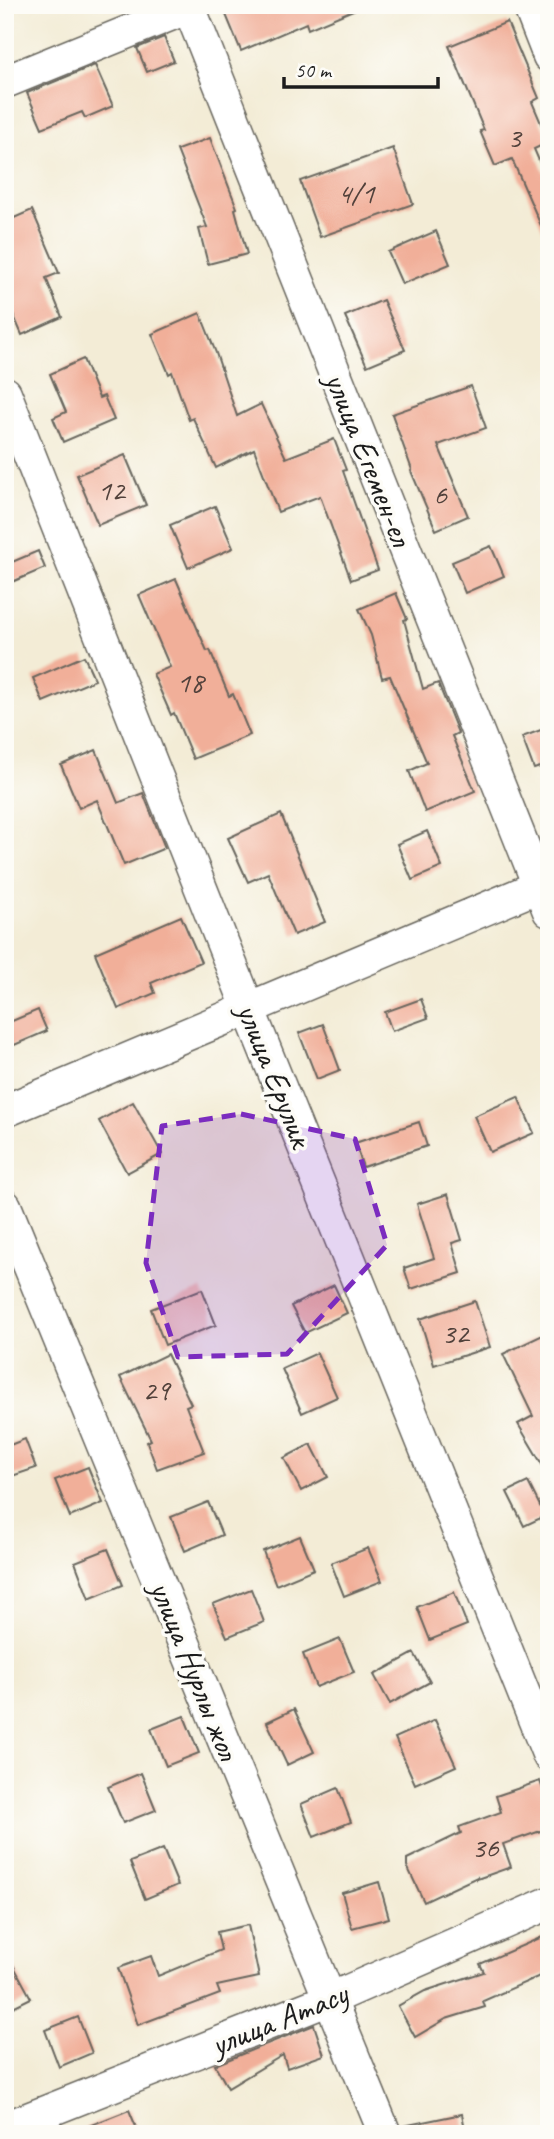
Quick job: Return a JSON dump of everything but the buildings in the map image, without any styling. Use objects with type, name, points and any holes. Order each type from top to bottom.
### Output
[{"type":"street","points":[[529,5],[549,56]]},
{"type":"street","points":[[5,82],[192,6]]},
{"type":"street","name":"улица Егемен-ел","points":[[192,6],[545,893]]},
{"type":"street","name":"улица Ерулик","points":[[5,393],[549,1756]]},
{"type":"street","points":[[5,1111],[249,1010],[545,893]]},
{"type":"street","name":"улица Нурлы жол","points":[[5,1206],[385,2134]]},
{"type":"street","name":"улица Атасу","points":[[5,2128],[330,1999],[549,1903]]},
{"type":"highlighted area","points":[[241,1114],[355,1139],[387,1245],[287,1354],[178,1357],[146,1263],[162,1126]]}]
